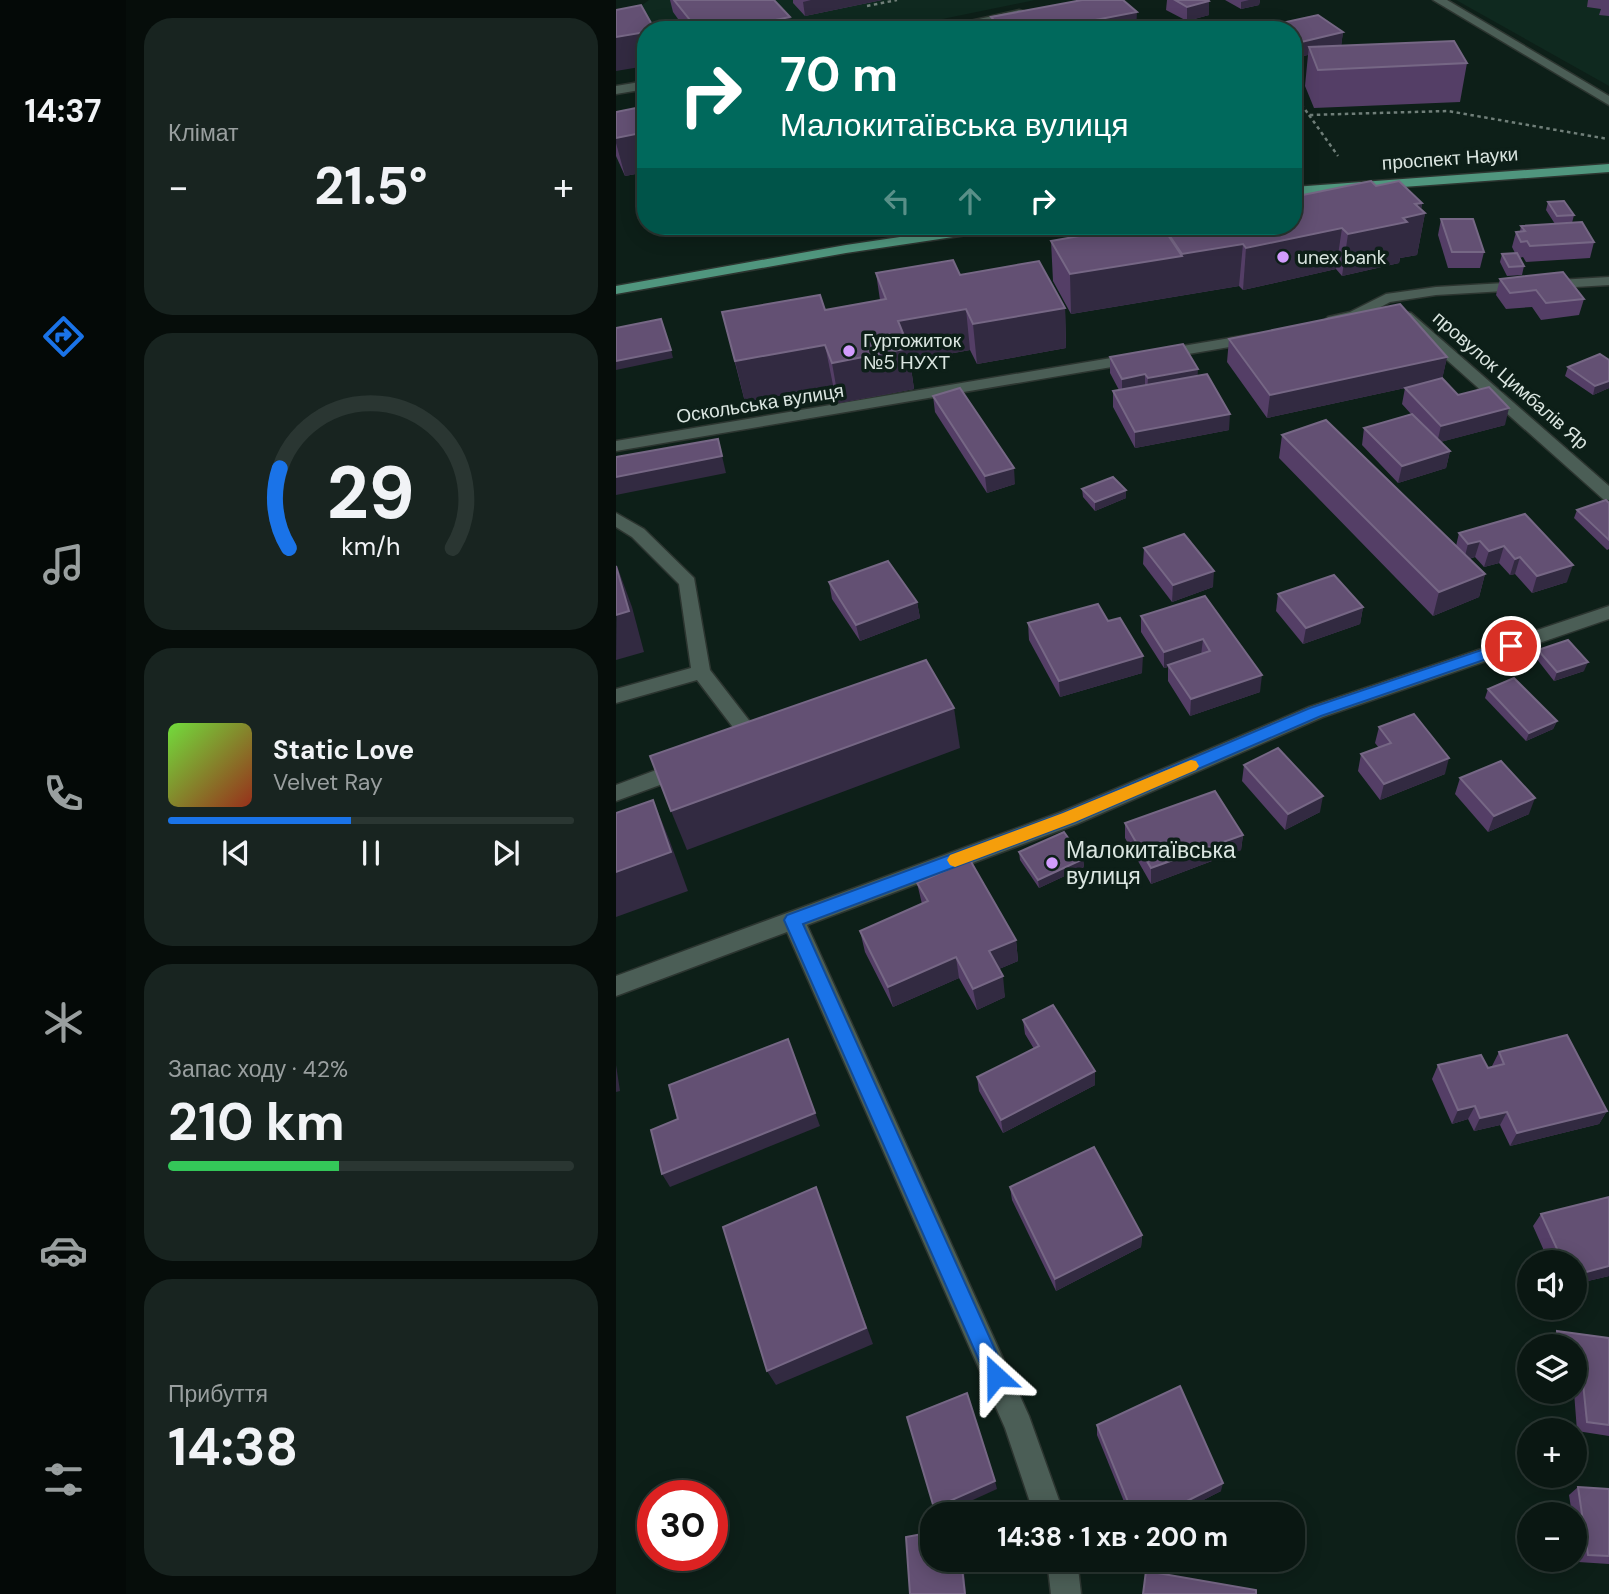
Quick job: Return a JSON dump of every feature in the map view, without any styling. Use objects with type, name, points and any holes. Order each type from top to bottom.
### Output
[{"type":"main road","name":"проспект Науки","points":[[1302,190],[1421,179],[1609,168]]},
{"type":"main road","points":[[616,290],[940,235]]},
{"type":"street","points":[[1439,0],[1609,101]]},
{"type":"street","points":[[979,21],[1027,11]]},
{"type":"street","points":[[616,90],[637,86]]},
{"type":"street","points":[[1318,324],[1355,315],[1386,298],[1436,291],[1609,281]]},
{"type":"street","name":"провулок Цимбалів Яр","points":[[1386,298],[1609,495]]},
{"type":"street","name":"Оскольська вулиця","points":[[617,446],[1269,336]]},
{"type":"street","points":[[616,519],[638,533],[688,582],[701,672],[755,742]]},
{"type":"street","points":[[616,986],[1069,818],[1316,712],[1609,612]]},
{"type":"street","points":[[616,696],[701,672]]},
{"type":"street","points":[[731,751],[778,733]]},
{"type":"street","points":[[616,793],[706,760]]},
{"type":"street","points":[[793,920],[1019,1426],[1045,1502]]},
{"type":"street","points":[[1063,1572],[1066,1594]]},
{"type":"path","points":[[867,6],[897,0]]},
{"type":"path","points":[[1302,81],[1310,80]]},
{"type":"path","points":[[1302,105],[1338,156]]},
{"type":"path","points":[[1309,115],[1448,111],[1609,139]]},
{"type":"shaded area","points":[[649,0],[1035,0],[933,21],[637,23],[627,16]]},
{"type":"shaded area","points":[[1456,0],[1609,0],[1609,86]]},
{"type":"building","points":[[674,0],[774,0],[790,17],[771,21],[691,21]]},
{"type":"building","points":[[1082,0],[1123,0],[1137,12],[1090,21],[995,21],[991,17]]},
{"type":"building","points":[[1175,0],[1208,0],[1209,1],[1187,7]]},
{"type":"building","points":[[641,5],[650,21],[637,21],[637,34],[616,37],[616,10]]},
{"type":"building","points":[[1318,15],[1343,32],[1302,42],[1302,21],[1291,21]]},
{"type":"building","points":[[1454,41],[1467,63],[1318,70],[1309,47]]},
{"type":"building","points":[[637,108],[637,134],[616,138],[616,112]]},
{"type":"building","points":[[1371,181],[1376,186],[1399,181],[1422,203],[1415,204],[1425,213],[1403,218],[1407,222],[1348,234],[1342,228],[1246,248],[1243,244],[1182,254],[1169,235],[1302,235],[1302,195]]},
{"type":"building","points":[[1564,201],[1574,215],[1557,216],[1548,202]]},
{"type":"building","points":[[1441,219],[1473,219],[1484,252],[1452,252]]},
{"type":"building","points":[[1582,222],[1594,242],[1530,246],[1527,241],[1521,242],[1516,232],[1525,231],[1521,226]]},
{"type":"building","points":[[1085,235],[1168,235],[1182,256],[1070,274],[1051,241]]},
{"type":"building","points":[[1517,253],[1524,266],[1509,267],[1502,254]]},
{"type":"building","points":[[953,260],[960,275],[1039,261],[1065,308],[973,324],[966,309],[898,321],[909,348],[832,363],[825,345],[735,361],[722,312],[820,295],[825,310],[886,299],[876,273]]},
{"type":"building","points":[[1563,272],[1584,299],[1546,303],[1536,290],[1510,293],[1500,279]]},
{"type":"building","points":[[1400,304],[1447,357],[1270,395],[1229,339]]},
{"type":"building","points":[[661,319],[671,350],[616,361],[616,328]]},
{"type":"building","points":[[1183,344],[1198,369],[1148,378],[1145,374],[1122,379],[1110,357]]},
{"type":"building","points":[[1600,354],[1609,360],[1609,381],[1595,386],[1568,367]]},
{"type":"building","points":[[1207,374],[1230,414],[1135,432],[1113,391]]},
{"type":"building","points":[[1442,378],[1458,395],[1489,387],[1509,408],[1441,426],[1405,388]]},
{"type":"building","points":[[960,388],[1014,468],[985,476],[933,396]]},
{"type":"building","points":[[1412,414],[1450,451],[1402,466],[1364,428]]},
{"type":"building","points":[[1326,420],[1485,574],[1439,592],[1282,435]]},
{"type":"building","points":[[718,439],[722,456],[616,477],[616,457]]},
{"type":"building","points":[[1113,477],[1126,490],[1095,502],[1082,489]]},
{"type":"building","points":[[1606,500],[1609,503],[1609,540],[1577,510]]},
{"type":"building","points":[[1525,514],[1573,565],[1537,576],[1520,557],[1515,559],[1504,546],[1489,551],[1480,541],[1468,544],[1459,533]]},
{"type":"building","points":[[1184,534],[1214,571],[1173,585],[1144,548]]},
{"type":"building","points":[[888,561],[917,602],[856,625],[829,582]]},
{"type":"building","points":[[616,566],[629,611],[616,615]]},
{"type":"building","points":[[1334,575],[1363,607],[1306,628],[1278,594]]},
{"type":"building","points":[[1205,596],[1262,675],[1191,699],[1168,665],[1210,651],[1203,639],[1164,652],[1141,616]]},
{"type":"building","points":[[1098,604],[1108,621],[1120,618],[1143,656],[1059,681],[1028,623]]},
{"type":"building","points":[[1568,640],[1588,662],[1557,672],[1538,650]]},
{"type":"building","points":[[926,660],[954,708],[671,811],[650,756]]},
{"type":"building","points":[[1514,678],[1557,721],[1529,733],[1488,689]]},
{"type":"building","points":[[1414,714],[1449,758],[1384,784],[1361,754],[1391,743],[1379,727]]},
{"type":"building","points":[[1278,748],[1323,796],[1288,814],[1244,765]]},
{"type":"building","points":[[1501,761],[1535,798],[1494,816],[1460,778]]},
{"type":"building","points":[[1215,791],[1243,835],[1151,868],[1125,823]]},
{"type":"building","points":[[653,800],[671,852],[616,872],[616,813]]},
{"type":"building","name":"Малокитаївська вулиця","points":[[1064,832],[1083,859],[1038,880],[1019,852]]},
{"type":"building","points":[[970,860],[1016,940],[989,951],[1003,976],[973,989],[956,957],[888,987],[860,931],[928,901],[917,883]]},
{"type":"building","points":[[1053,1005],[1095,1071],[1001,1120],[977,1077],[1039,1046],[1023,1020]]},
{"type":"building","points":[[1567,1035],[1607,1111],[1517,1133],[1507,1112],[1480,1118],[1475,1106],[1458,1110],[1438,1065],[1481,1055],[1488,1068],[1504,1064],[1499,1052]]},
{"type":"building","points":[[788,1039],[815,1113],[662,1174],[651,1130],[678,1119],[669,1085]]},
{"type":"building","points":[[1094,1147],[1142,1235],[1055,1279],[1010,1187]]},
{"type":"building","points":[[816,1187],[866,1328],[767,1371],[723,1227]]},
{"type":"building","points":[[1609,1197],[1609,1266],[1587,1272],[1587,1250],[1558,1250],[1541,1214]]},
{"type":"building","points":[[1557,1331],[1579,1334],[1557,1334]]},
{"type":"building","points":[[1587,1335],[1609,1338],[1609,1425],[1587,1422]]},
{"type":"building","points":[[1180,1386],[1223,1483],[1185,1502],[1128,1502],[1097,1425]]},
{"type":"building","points":[[967,1393],[995,1481],[948,1502],[932,1502],[907,1417]]},
{"type":"building","points":[[1578,1488],[1609,1489],[1609,1556],[1588,1555],[1587,1502],[1580,1502]]},
{"type":"building","points":[[920,1534],[920,1572],[962,1572],[965,1594],[910,1594],[906,1537]]},
{"type":"building","points":[[1146,1572],[1256,1590],[1256,1594],[1143,1594]]},
{"type":"slow traffic","points":[[955,860],[1069,818],[1191,766]]},
{"type":"place","name":"unex bank","points":[[1283,257]]},
{"type":"place","name":"Гуртожиток №5 НУХТ","points":[[849,351]]},
{"type":"place","name":"Малокитаївська вулиця","points":[[1052,863]]},
{"type":"route","points":[[996,1376],[793,920],[1069,818],[1316,712],[1511,646]]}]
